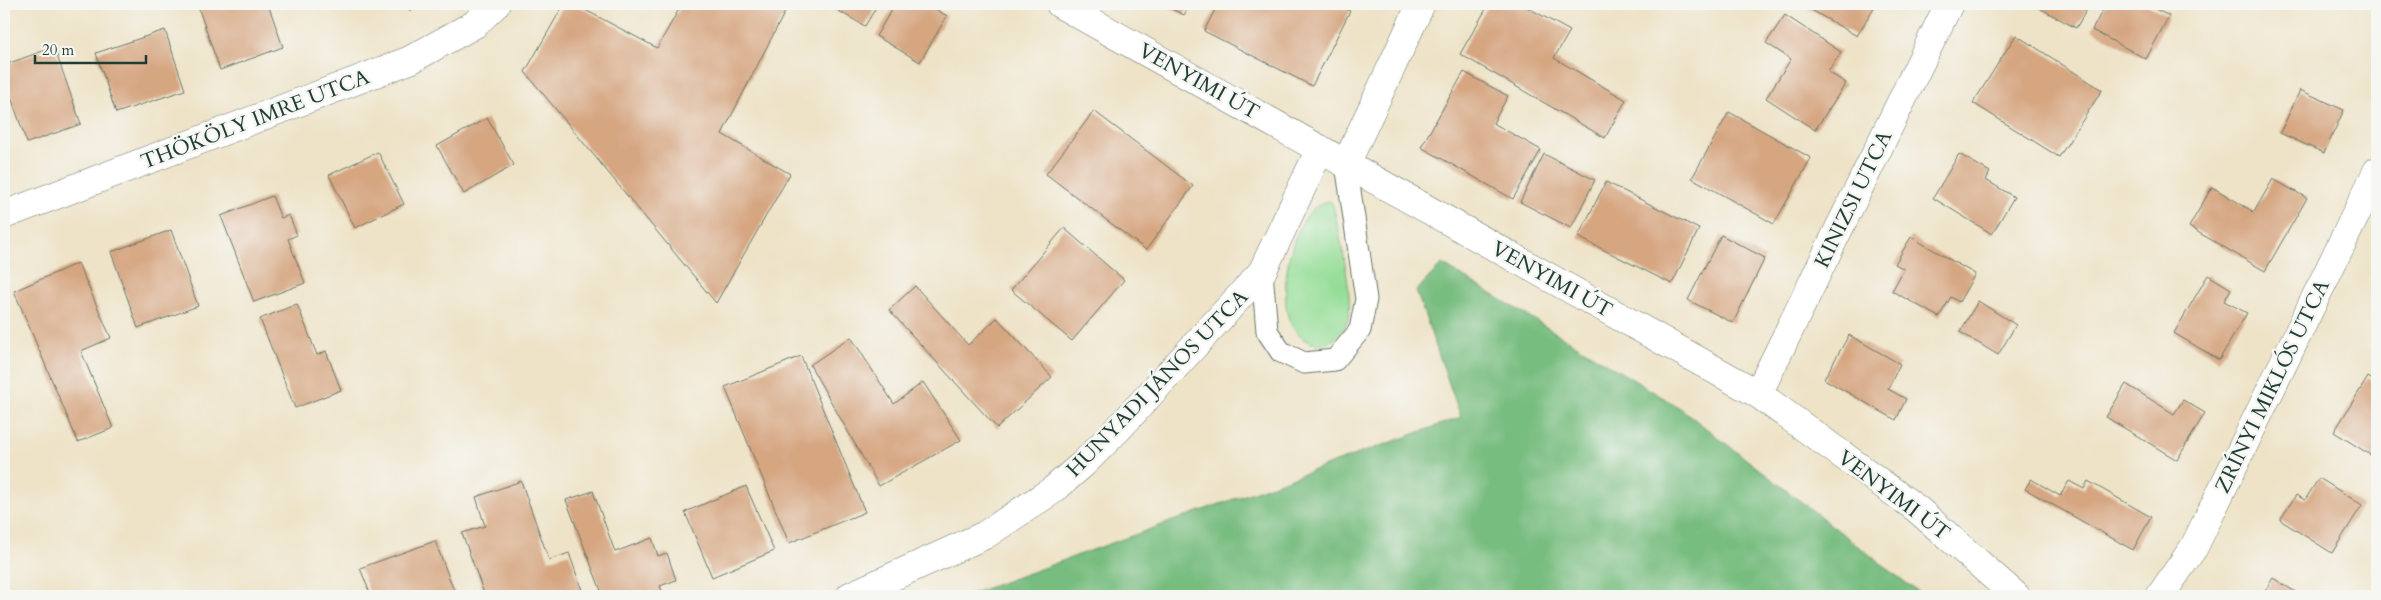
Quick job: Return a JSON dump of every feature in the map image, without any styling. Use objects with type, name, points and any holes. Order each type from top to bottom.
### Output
[{"type":"street","name":"THÖKÖLY IMRE UTCA","points":[[4,214],[410,60],[475,24],[496,4]]},
{"type":"street","name":"VENYIMI ÚT","points":[[1060,4],[1758,394],[1917,508],[2016,596]]},
{"type":"street","points":[[1346,164],[1421,4]]},
{"type":"street","name":"KINIZSI UTCA","points":[[1758,394],[1949,4]]},
{"type":"street","name":"HUNYADI JÁNOS UTCA","points":[[850,596],[986,535],[1053,490],[1119,428],[1262,272],[1320,150]]},
{"type":"street","name":"ZRÍNYI MIKLÓS UTCA","points":[[2160,596],[2194,547],[2377,171]]},
{"type":"lane","points":[[1262,272],[1267,331],[1282,352],[1304,363],[1336,360],[1360,330],[1366,299],[1346,164]]},
{"type":"green space","points":[[1330,201],[1333,205],[1342,247],[1348,283],[1349,312],[1347,322],[1332,341],[1314,344],[1305,340],[1291,324],[1287,312],[1285,292],[1287,272],[1291,252],[1302,223],[1314,208]]},
{"type":"green space","points":[[1442,264],[1680,408],[1923,596],[965,596],[1461,417],[1416,291]]},
{"type":"building","points":[[197,4],[268,4],[283,47],[220,70]]},
{"type":"building","points":[[401,4],[416,4],[411,11]]},
{"type":"building","points":[[564,4],[574,4],[657,48],[682,4],[789,4],[722,134],[790,174],[716,303],[525,72]]},
{"type":"building","points":[[826,4],[878,4],[865,26]]},
{"type":"building","points":[[895,4],[927,4],[947,16],[920,62],[876,36]]},
{"type":"building","points":[[1161,4],[1190,4],[1184,15]]},
{"type":"building","points":[[1218,4],[1335,4],[1350,11],[1312,86],[1204,31]]},
{"type":"building","points":[[1489,4],[1521,4],[1570,31],[1554,58],[1626,100],[1605,138],[1460,54]]},
{"type":"building","points":[[1801,4],[1876,4],[1857,36]]},
{"type":"building","points":[[2032,4],[2090,4],[2076,28]]},
{"type":"building","points":[[2106,4],[2145,4],[2169,16],[2146,59],[2092,30]]},
{"type":"building","points":[[1785,15],[1841,52],[1828,72],[1846,83],[1815,130],[1766,98],[1791,59],[1766,43]]},
{"type":"building","points":[[165,30],[185,90],[116,113],[96,53]]},
{"type":"building","points":[[2016,35],[2102,90],[2059,157],[1973,103]]},
{"type":"building","points":[[54,47],[81,124],[27,143],[4,77],[4,65]]},
{"type":"building","points":[[1464,72],[1508,96],[1493,123],[1541,150],[1513,199],[1421,147]]},
{"type":"building","points":[[2300,90],[2344,110],[2324,153],[2280,133]]},
{"type":"building","points":[[1094,111],[1193,186],[1146,250],[1046,174]]},
{"type":"building","points":[[1729,112],[1811,158],[1774,224],[1692,178]]},
{"type":"building","points":[[487,118],[514,165],[464,194],[437,146]]},
{"type":"building","points":[[378,152],[404,204],[355,228],[329,175]]},
{"type":"building","points":[[1544,154],[1595,180],[1571,228],[1520,202]]},
{"type":"building","points":[[1959,154],[1990,172],[1986,180],[2014,197],[1992,234],[1933,198]]},
{"type":"building","points":[[2273,179],[2307,198],[2265,271],[2189,227],[2212,187],[2254,212]]},
{"type":"building","points":[[1606,182],[1699,229],[1672,284],[1578,237]]},
{"type":"building","points":[[272,196],[281,218],[289,215],[297,235],[288,239],[305,283],[254,302],[221,216]]},
{"type":"building","points":[[1064,228],[1124,280],[1072,341],[1011,290]]},
{"type":"building","points":[[171,230],[198,306],[138,328],[111,252]]},
{"type":"building","points":[[1721,235],[1765,258],[1733,323],[1688,300]]},
{"type":"building","points":[[1911,237],[1975,274],[1959,302],[1951,297],[1939,317],[1892,291],[1904,269],[1895,264]]},
{"type":"building","points":[[78,263],[111,338],[81,351],[113,428],[78,442],[14,291]]},
{"type":"building","points":[[2208,275],[2231,289],[2224,301],[2247,313],[2219,360],[2174,333]]},
{"type":"building","points":[[915,286],[968,345],[997,318],[1052,377],[997,428],[889,310]]},
{"type":"building","points":[[1978,301],[2016,325],[1998,355],[1960,332]]},
{"type":"building","points":[[297,304],[317,355],[326,351],[341,390],[295,408],[260,319]]},
{"type":"building","points":[[2377,322],[2377,338],[2371,334]]},
{"type":"building","points":[[1849,335],[1900,364],[1888,389],[1906,399],[1896,420],[1824,379]]},
{"type":"building","points":[[851,337],[894,404],[923,382],[961,440],[879,486],[810,365]]},
{"type":"building","points":[[801,356],[865,512],[789,543],[725,387]]},
{"type":"building","points":[[2368,377],[2377,383],[2377,459],[2334,432]]},
{"type":"building","points":[[2126,384],[2174,414],[2183,400],[2205,413],[2177,460],[2106,417]]},
{"type":"building","points":[[2319,478],[2362,505],[2332,553],[2280,520],[2296,495],[2305,500]]},
{"type":"building","points":[[2031,479],[2060,496],[2069,481],[2084,489],[2088,481],[2151,517],[2133,550],[2025,489]]},
{"type":"building","points":[[521,481],[549,560],[569,553],[584,596],[485,596],[462,533],[485,526],[476,497]]},
{"type":"building","points":[[746,486],[774,551],[712,577],[685,512]]},
{"type":"building","points":[[593,491],[615,552],[652,538],[658,556],[667,553],[676,580],[660,586],[664,596],[603,596],[566,500]]},
{"type":"building","points":[[435,541],[456,596],[371,596],[360,568]]},
{"type":"building","points":[[2273,578],[2302,596],[2262,596]]}]
